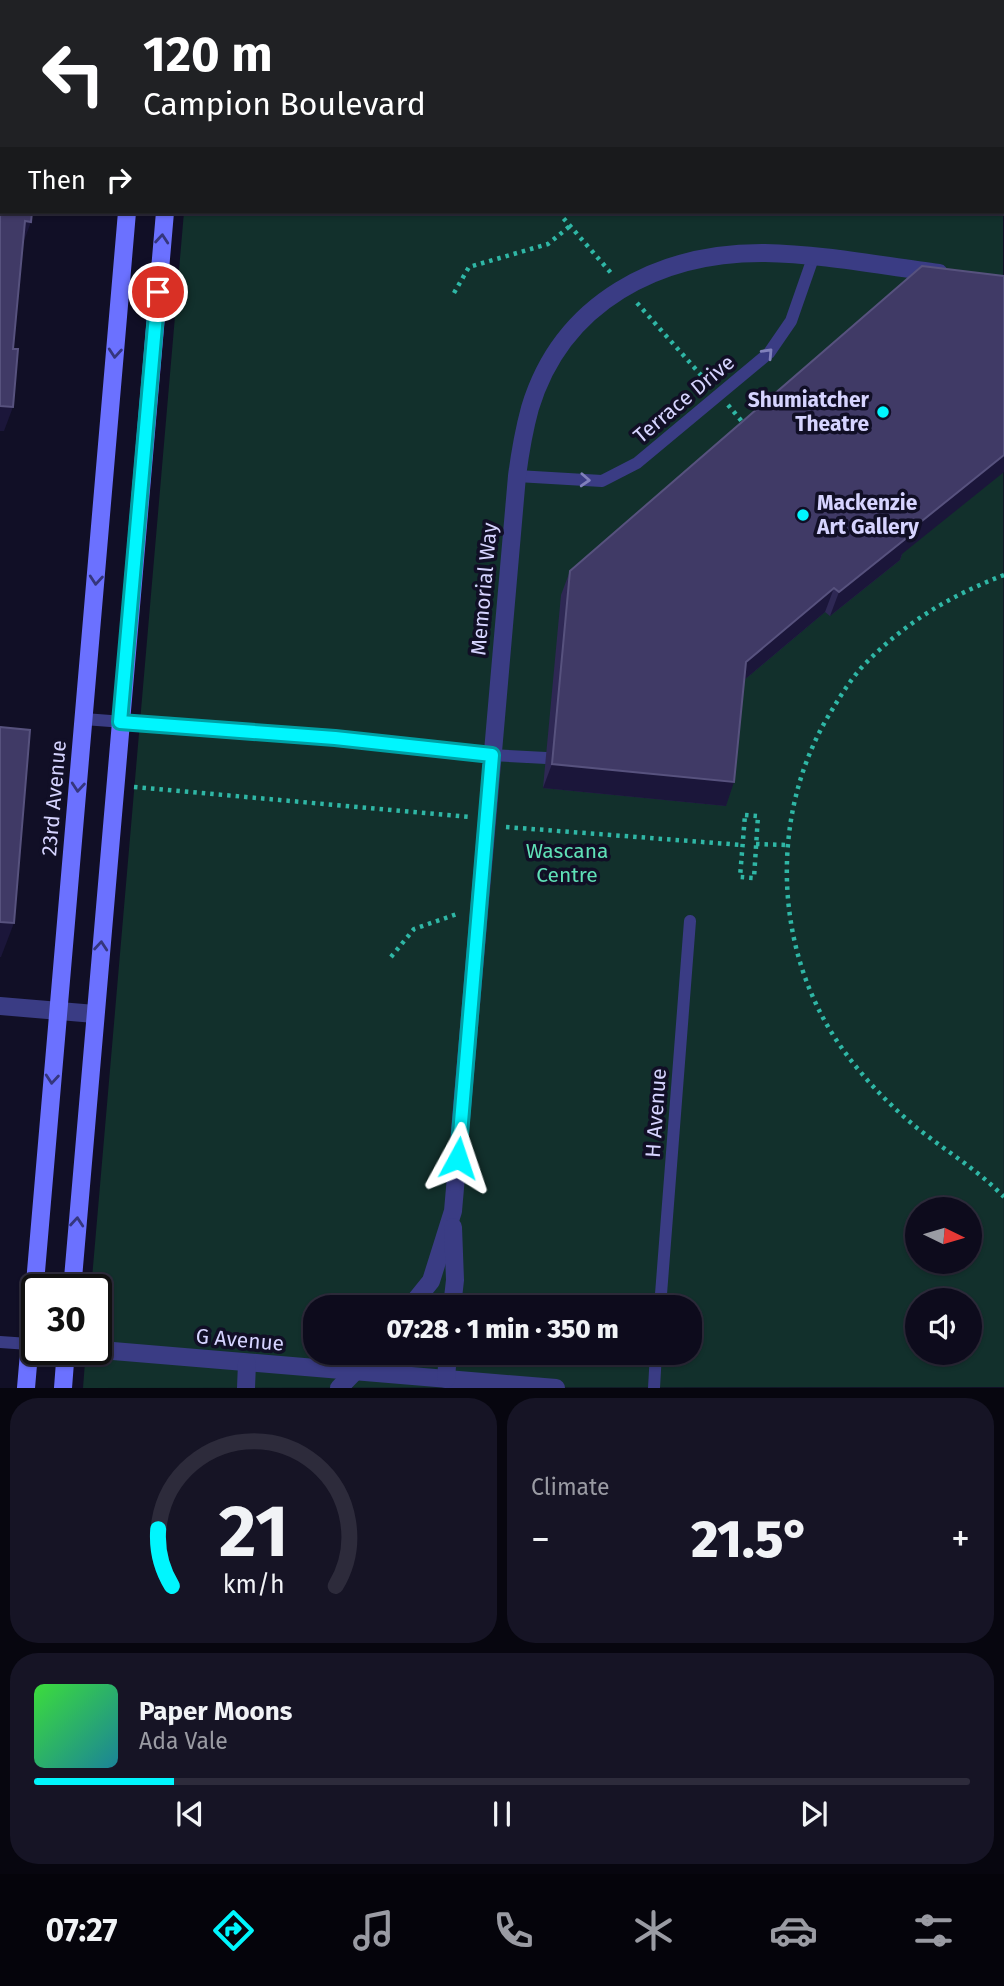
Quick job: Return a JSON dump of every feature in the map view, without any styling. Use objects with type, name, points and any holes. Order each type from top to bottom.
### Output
[{"type":"main road","name":"23rd Avenue","points":[[38,1274],[58,1011],[127,214]]},
{"type":"main road","points":[[73,1274],[165,214]]},
{"type":"main road","name":"23rd Avenue","points":[[26,1388],[30,1365]]},
{"type":"main road","points":[[63,1388],[65,1365]]},
{"type":"street","name":"Memorial Way","points":[[420,1295],[431,1281],[453,1211],[517,476],[531,407],[546,370],[565,338],[590,312],[623,287],[650,273],[683,262],[715,256],[765,253],[952,275]]},
{"type":"street","points":[[0,1006],[95,1014]]},
{"type":"street","points":[[453,1211],[453,1295]]},
{"type":"street","name":"G Avenue","points":[[112,1351],[556,1388]]},
{"type":"street","points":[[246,1388],[247,1363]]},
{"type":"street","points":[[339,1388],[362,1365]]},
{"type":"street","points":[[446,1380],[447,1365]]},
{"type":"lane","name":"Terrace Drive","points":[[517,476],[602,481],[637,463],[769,353],[791,321],[813,258]]},
{"type":"lane","points":[[84,719],[335,738],[492,755],[546,758]]},
{"type":"lane","name":"H Avenue","points":[[661,1295],[690,921]]},
{"type":"lane","points":[[0,1342],[21,1343]]},
{"type":"lane","points":[[653,1388],[655,1365]]},
{"type":"path","points":[[560,214],[751,431]]},
{"type":"path","points":[[454,293],[470,267],[548,244],[570,226]]},
{"type":"path","points":[[1004,575],[949,598],[918,617],[860,668],[828,715],[812,747],[802,774],[787,845],[791,926],[802,964],[827,1023],[844,1051],[899,1112],[975,1169],[1004,1197]]},
{"type":"path","points":[[115,786],[743,845]]},
{"type":"path","points":[[745,815],[758,816],[754,878],[740,877],[743,845],[745,815]]},
{"type":"path","points":[[466,829],[467,817]]},
{"type":"path","points":[[756,844],[787,845]]},
{"type":"path","points":[[391,957],[414,929],[457,915],[458,903]]},
{"type":"green space","name":"Wascana Centre","points":[[184,214],[1003,214],[1004,1387],[83,1388],[85,1365],[112,1365],[112,1274],[92,1274]]},
{"type":"building","points":[[0,214],[32,214],[31,222],[25,221],[13,349],[18,349],[13,407],[0,406]]},
{"type":"building","name":"Mackenzie Art Gallery","points":[[922,266],[1004,276],[1004,455],[907,533],[909,536],[839,592],[834,588],[746,662],[734,782],[552,764],[570,571]]},
{"type":"building","points":[[0,727],[30,730],[14,923],[0,922]]},
{"type":"place","name":"Shumiatcher Theatre","points":[[883,412]]},
{"type":"place","name":"Mackenzie Art Gallery","points":[[803,515]]},
{"type":"route","points":[[158,292],[120,722],[335,738],[492,755],[458,1158]]}]
